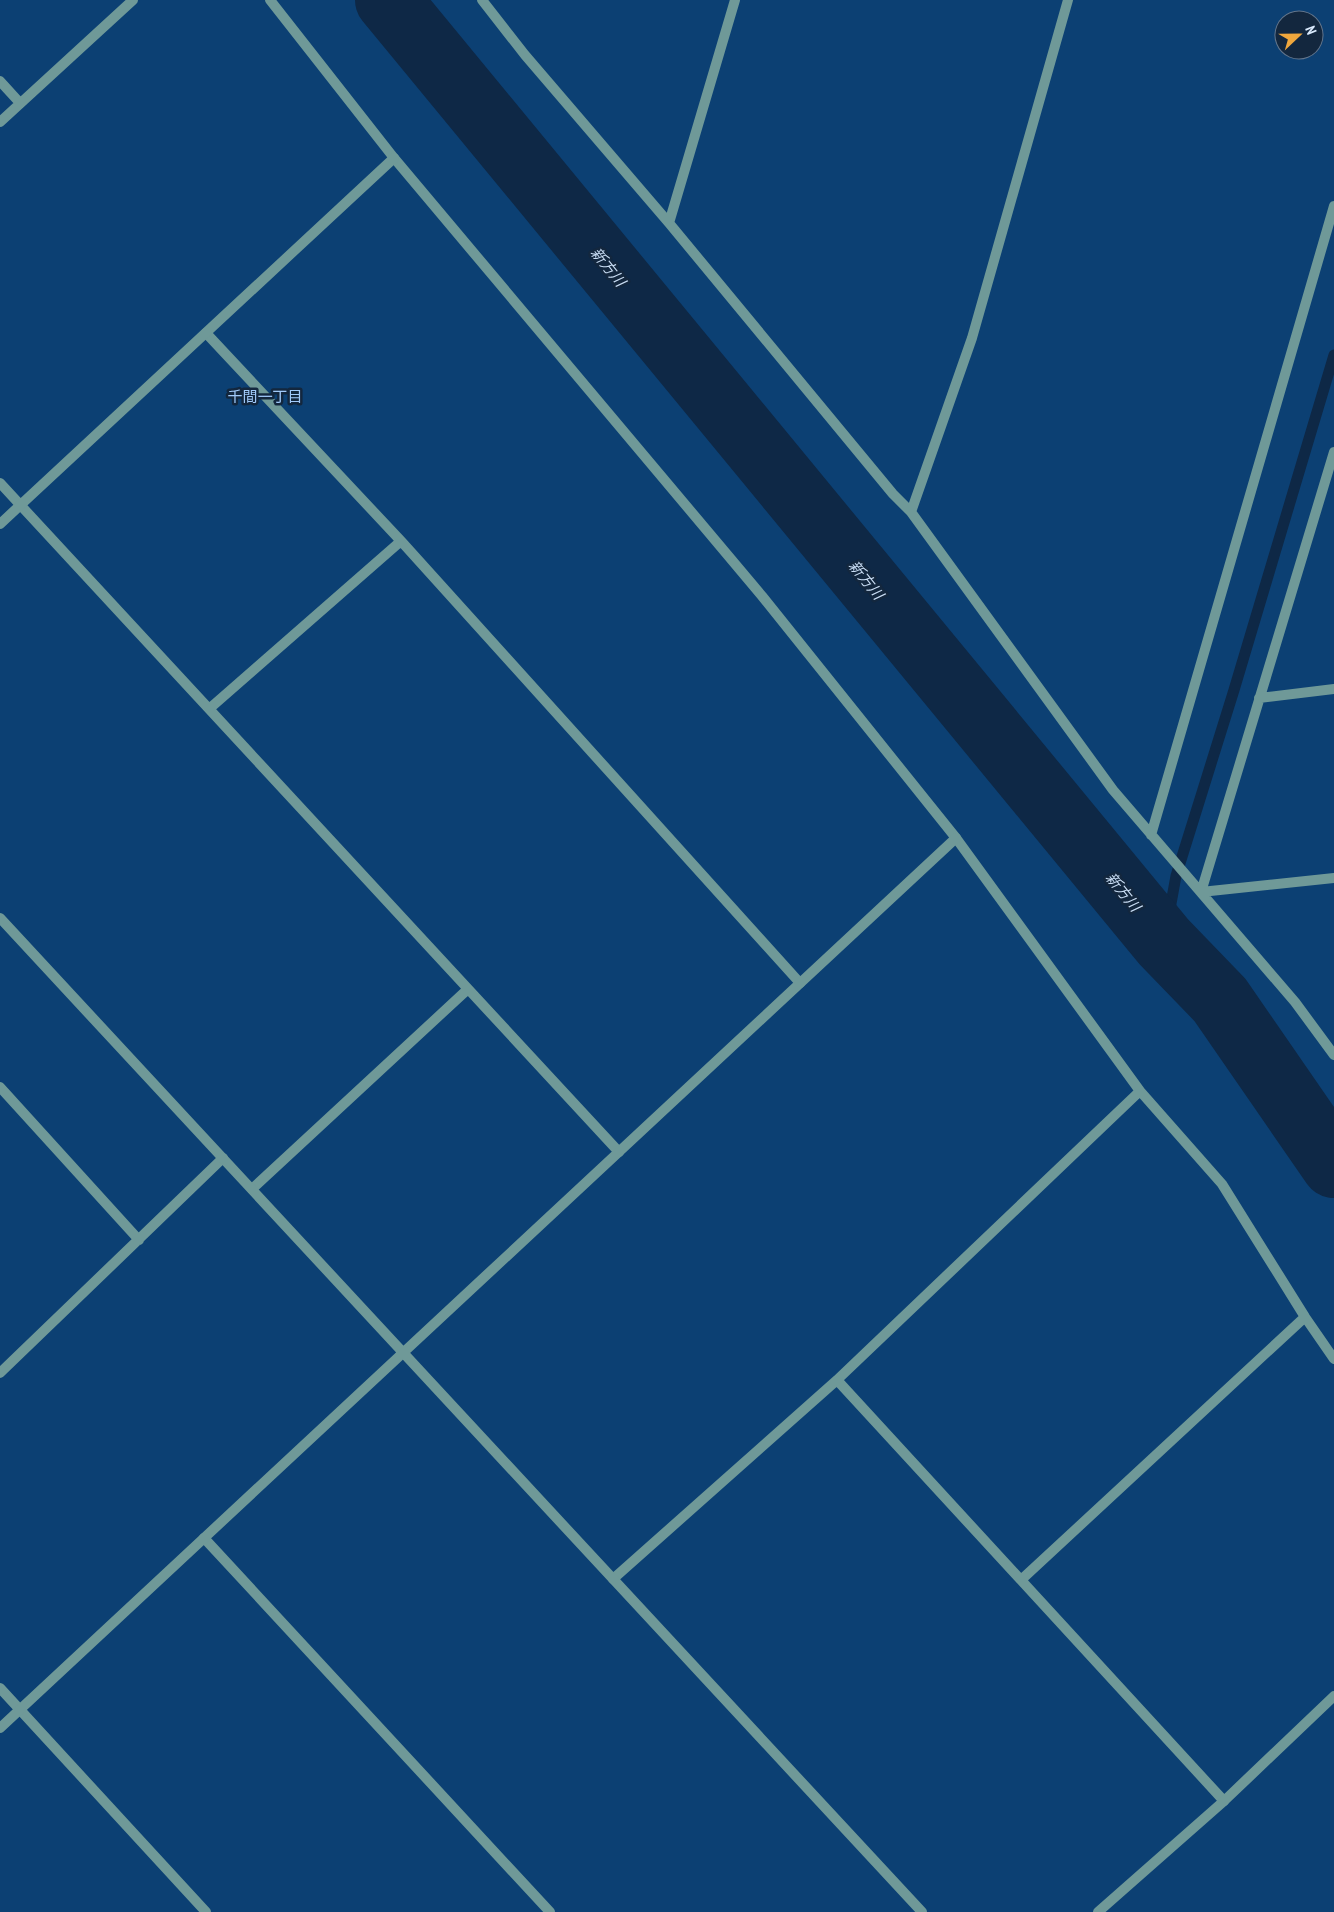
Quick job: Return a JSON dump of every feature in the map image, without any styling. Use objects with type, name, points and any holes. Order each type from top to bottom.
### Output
[{"type":"street","points":[[0,122],[133,0]]},
{"type":"street","points":[[270,0],[394,158],[762,596],[956,838],[1140,1091],[1222,1184],[1304,1317],[1334,1359]]},
{"type":"street","points":[[482,0],[525,55],[669,223],[893,494],[911,512],[1113,790],[1295,1002],[1334,1055]]},
{"type":"street","points":[[669,223],[735,0]]},
{"type":"street","points":[[911,512],[972,338],[1068,0]]},
{"type":"street","points":[[0,81],[20,103]]},
{"type":"street","points":[[0,524],[394,158]]},
{"type":"street","points":[[1151,835],[1334,206]]},
{"type":"street","points":[[206,333],[401,541],[800,983]]},
{"type":"street","points":[[1201,892],[1334,452]]},
{"type":"street","points":[[0,483],[619,1152]]},
{"type":"street","points":[[209,710],[401,541]]},
{"type":"street","points":[[1259,698],[1334,689]]},
{"type":"street","points":[[0,1728],[956,838]]},
{"type":"street","points":[[1201,892],[1334,878]]},
{"type":"street","points":[[0,918],[922,1912]]},
{"type":"street","points":[[252,1189],[468,988]]},
{"type":"street","points":[[0,1087],[139,1240]]},
{"type":"street","points":[[613,1579],[837,1380],[1140,1091]]},
{"type":"street","points":[[0,1373],[223,1158]]},
{"type":"street","points":[[1021,1580],[1304,1317]]},
{"type":"street","points":[[837,1380],[1224,1801]]},
{"type":"street","points":[[204,1538],[550,1912]]},
{"type":"street","points":[[0,1688],[206,1912]]},
{"type":"street","points":[[1098,1912],[1224,1801],[1334,1696]]},
{"type":"waterway","name":"新方川","points":[[388,0],[1164,942],[1220,1000],[1334,1165]]},
{"type":"waterway","points":[[1164,942],[1176,876],[1234,690],[1334,355]]},
{"type":"district","name":"千間一丁目","points":[[265,397]]}]
